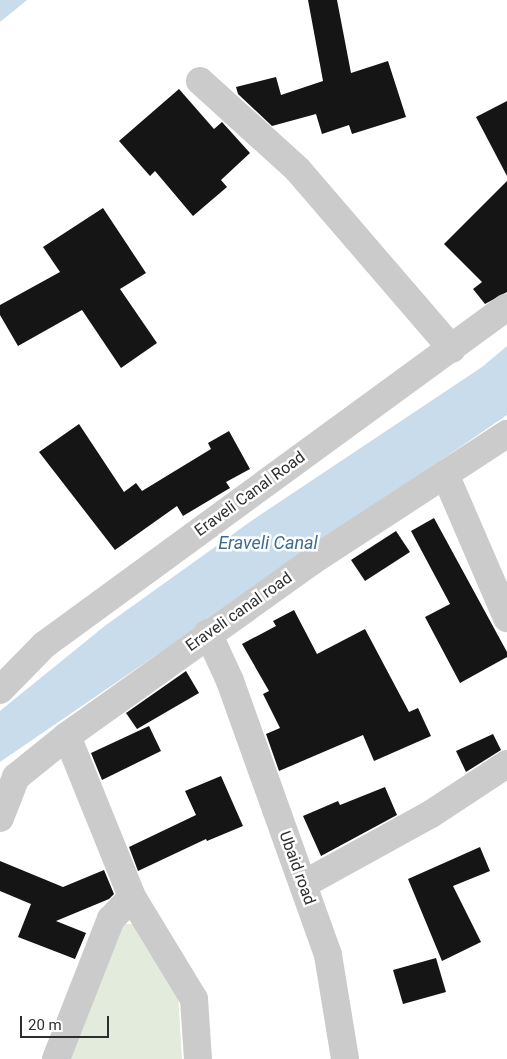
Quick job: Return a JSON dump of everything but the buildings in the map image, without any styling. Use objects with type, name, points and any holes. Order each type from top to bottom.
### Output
[{"type":"street","points":[[200,81],[298,170],[452,349]]},
{"type":"street","name":"Eraveli Canal Road","points":[[0,690],[44,645],[74,622],[452,349],[507,307]]},
{"type":"street","name":"Eraveli canal road","points":[[0,818],[16,777],[67,736],[208,633],[507,434]]},
{"type":"street","points":[[445,474],[507,618]]},
{"type":"street","name":"Ubaid road","points":[[208,633],[230,681],[328,955],[346,1059]]},
{"type":"street","points":[[67,736],[132,897],[194,999],[198,1059]]},
{"type":"street","points":[[304,884],[431,814],[507,764]]},
{"type":"street","points":[[56,1059],[111,918],[132,897]]},
{"type":"green space","points":[[121,924],[136,924],[178,993],[182,1059],[69,1059]]},
{"type":"water","points":[[0,0],[27,0],[0,22]]},
{"type":"water","name":"Eraveli Canal","points":[[507,346],[507,415],[0,762],[0,711],[6,706],[106,625],[254,519],[482,367]]}]
